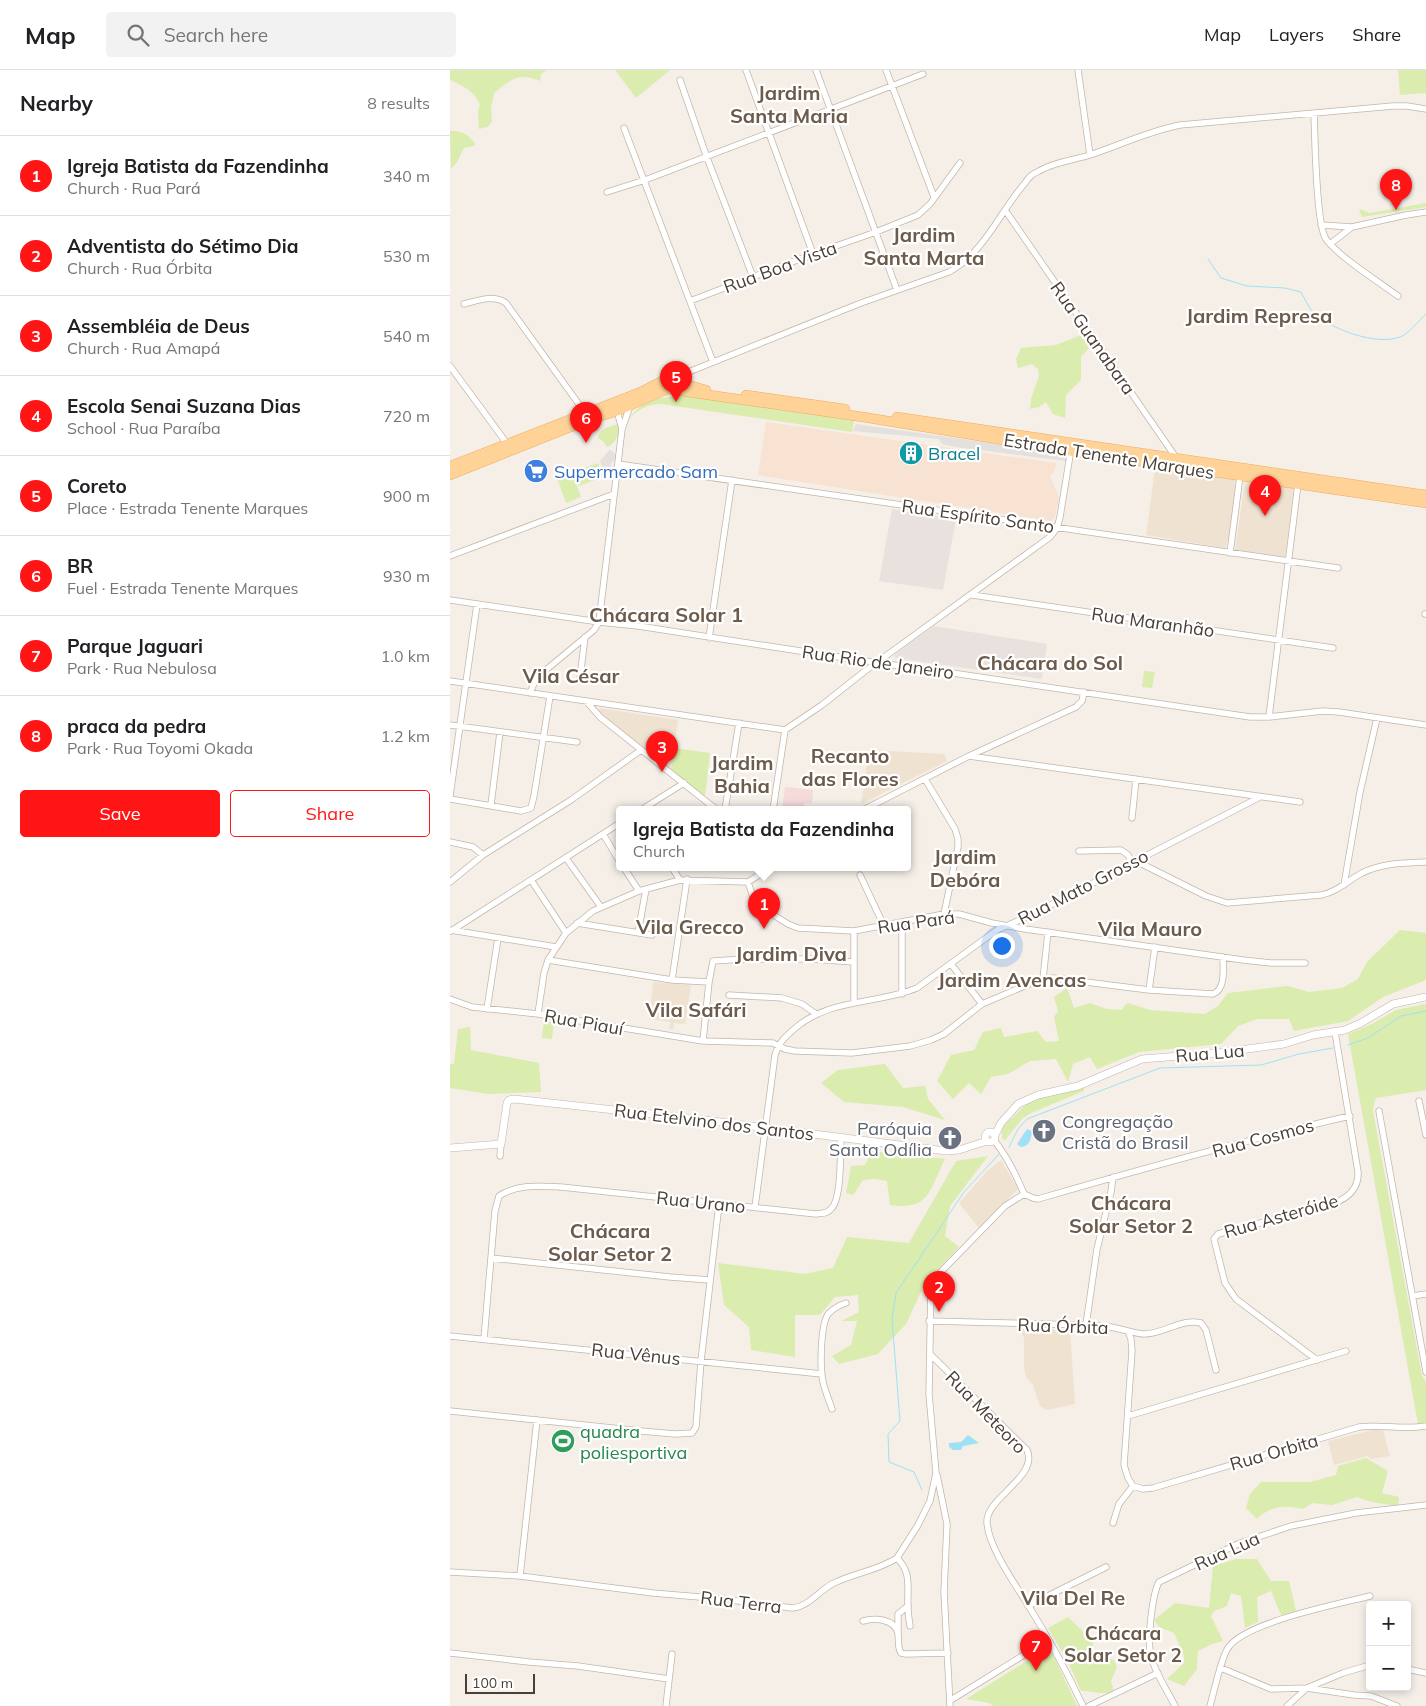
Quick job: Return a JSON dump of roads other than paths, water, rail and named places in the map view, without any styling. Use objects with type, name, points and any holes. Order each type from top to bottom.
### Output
[{"type":"main road","name":"Estrada Tenente Marques","points":[[681,377],[688,385],[709,391],[786,400],[1071,447]]},
{"type":"main road","points":[[450,466],[586,414],[630,401],[676,386],[681,386],[681,377],[630,401],[627,400],[616,404],[616,411],[588,420],[450,475]]},
{"type":"main road","name":"Estrada Tenente Marques","points":[[676,386],[680,391],[1176,463],[1426,495]]},
{"type":"main road","name":"Estrada Tenente Marques","points":[[1176,463],[1240,476],[1426,503]]},
{"type":"street","points":[[746,70],[813,254]]},
{"type":"street","points":[[816,70],[897,290]]},
{"type":"street","points":[[886,70],[934,196]]},
{"type":"street","points":[[1078,70],[1090,155]]},
{"type":"street","points":[[607,192],[644,180],[923,74]]},
{"type":"street","points":[[680,80],[706,155],[753,277]]},
{"type":"street","points":[[681,377],[695,369],[897,290],[949,272],[960,266],[975,252],[1024,183],[1038,171],[1090,155],[1154,131],[1180,125],[1393,106],[1408,106],[1425,110]]},
{"type":"street","points":[[1314,114],[1321,225],[1324,237],[1330,244],[1398,296]]},
{"type":"street","points":[[624,128],[713,362]]},
{"type":"street","name":"Rua Boa Vista","points":[[690,301],[918,215],[927,208],[960,163]]},
{"type":"street","name":"Rua Guanabara","points":[[1005,210],[1176,463]]},
{"type":"street","points":[[1321,225],[1352,227],[1426,212]]},
{"type":"street","points":[[1330,244],[1352,227]]},
{"type":"street","points":[[464,304],[493,298],[506,303],[586,414]]},
{"type":"street","points":[[450,366],[452,374],[508,445]]},
{"type":"street","points":[[530,693],[535,681],[541,674],[585,637],[599,622],[622,429],[630,401]]},
{"type":"street","points":[[616,411],[622,429]]},
{"type":"street","points":[[450,681],[785,730],[822,705],[1050,537],[1057,528],[1071,447]]},
{"type":"street","name":"Rua Espírito Santo","points":[[618,464],[1338,568]]},
{"type":"street","points":[[1230,553],[1240,476]]},
{"type":"street","points":[[708,638],[732,480]]},
{"type":"street","points":[[1269,717],[1298,484]]},
{"type":"street","points":[[450,556],[614,494]]},
{"type":"street","name":"Rua Maranhão","points":[[972,595],[1334,648]]},
{"type":"street","name":"Rua Rio de Janeiro","points":[[450,600],[1239,715],[1269,717],[1330,711],[1426,725]]},
{"type":"street","points":[[477,604],[450,798],[525,811],[531,808],[550,696]]},
{"type":"street","points":[[580,678],[585,637]]},
{"type":"street","points":[[871,806],[969,756],[1076,707],[1082,701],[1084,692]]},
{"type":"street","points":[[586,701],[600,717],[713,806]]},
{"type":"street","points":[[1344,885],[1360,792],[1377,718]]},
{"type":"street","points":[[726,806],[739,723]]},
{"type":"street","points":[[450,725],[577,742]]},
{"type":"street","points":[[774,806],[785,730]]},
{"type":"street","points":[[491,805],[500,732]]},
{"type":"street","points":[[990,746],[989,754],[991,758]]},
{"type":"street","points":[[450,882],[483,855],[571,800],[640,750]]},
{"type":"street","points":[[969,756],[1300,802]]},
{"type":"street","points":[[925,779],[958,835],[958,847],[944,914]]},
{"type":"street","points":[[1132,818],[1136,779]]},
{"type":"street","points":[[647,806],[684,783]]},
{"type":"street","name":"Rua Mato Grosso","points":[[779,1045],[798,1026],[816,1014],[828,1009],[902,994],[917,988],[986,938],[1006,926],[1132,860],[1260,797]]},
{"type":"street","points":[[451,931],[616,826]]},
{"type":"street","points":[[603,834],[616,855]]},
{"type":"street","points":[[450,842],[473,847],[483,855]]},
{"type":"street","points":[[1079,851],[1123,851],[1132,860],[1206,896],[1227,903],[1321,895],[1332,892],[1360,874],[1381,866],[1426,862]]},
{"type":"street","points":[[566,858],[601,907]]},
{"type":"street","points":[[626,871],[639,892]]},
{"type":"street","points":[[674,871],[680,880]]},
{"type":"street","points":[[538,1014],[544,973],[548,960],[566,933],[601,907],[646,889],[680,880],[748,882],[765,871]]},
{"type":"street","points":[[860,875],[884,926]]},
{"type":"street","points":[[672,980],[687,879]]},
{"type":"street","points":[[531,880],[566,933]]},
{"type":"street","name":"Rua Pará","points":[[748,882],[750,892],[761,907],[788,924],[805,929],[854,931],[956,913],[1006,926],[1271,963],[1305,963]]},
{"type":"street","points":[[638,933],[646,889]]},
{"type":"street","points":[[902,923],[902,994]]},
{"type":"street","points":[[577,924],[652,935]]},
{"type":"street","points":[[451,931],[556,947]]},
{"type":"street","points":[[854,931],[854,1003]]},
{"type":"street","points":[[1048,932],[1043,978],[1062,978],[1148,990],[1212,994],[1218,991],[1222,983],[1223,957]]},
{"type":"street","points":[[487,1009],[498,938]]},
{"type":"street","points":[[1148,990],[1155,947]]},
{"type":"street","points":[[703,1041],[713,961],[811,959],[854,962]]},
{"type":"street","points":[[548,960],[672,980],[709,982]]},
{"type":"street","points":[[950,964],[982,1004]]},
{"type":"street","name":"Rua Piauí","points":[[450,999],[462,1004],[487,1009],[538,1014],[703,1041],[750,1041],[779,1045],[785,1049],[795,1051],[828,1053],[868,1052],[910,1046],[931,1040],[944,1034],[982,1004],[1043,978]]},
{"type":"street","points":[[729,995],[782,998],[802,1004],[816,1014]]},
{"type":"street","name":"Rua Lua","points":[[991,1137],[1001,1122],[1018,1104],[1028,1099],[1078,1086],[1142,1059],[1218,1054],[1277,1045],[1313,1035],[1335,1032],[1361,1023],[1393,1004],[1426,997]]},
{"type":"street","name":"Rua Asteróide","points":[[1317,1360],[1236,1299],[1225,1283],[1214,1239],[1218,1234],[1333,1204],[1347,1196],[1355,1188],[1359,1179],[1335,1032]]},
{"type":"street","points":[[755,1207],[774,1062],[779,1045]]},
{"type":"street","name":"Rua Etelvino dos Santos","points":[[500,1156],[507,1103],[514,1099],[765,1128],[946,1152],[958,1150],[974,1144],[976,1141],[991,1137]]},
{"type":"street","points":[[1419,1101],[1426,1135]]},
{"type":"street","points":[[1379,1112],[1426,1372]]},
{"type":"street","name":"Rua Cosmos","points":[[1024,1194],[1038,1199],[1213,1151],[1259,1136],[1350,1116]]},
{"type":"street","points":[[991,1137],[1017,1176],[1024,1194],[1005,1206],[933,1280],[930,1293],[929,1394],[936,1473],[947,1524],[944,1592],[951,1703],[1048,1640]]},
{"type":"street","name":"Rua Urano","points":[[491,1258],[494,1211],[499,1196],[507,1191],[533,1186],[570,1188],[816,1214],[829,1212],[835,1204],[837,1194],[840,1138]]},
{"type":"street","points":[[450,1148],[501,1144]]},
{"type":"street","points":[[1086,1325],[1097,1249],[1113,1177]]},
{"type":"street","points":[[450,1411],[675,1434],[692,1433],[696,1427],[701,1361],[719,1204]]},
{"type":"street","points":[[484,1339],[491,1258],[568,1265],[670,1278],[710,1280]]},
{"type":"street","points":[[1413,1296],[1426,1294]]},
{"type":"street","points":[[832,1409],[823,1383],[822,1374],[825,1320],[830,1312],[846,1303]]},
{"type":"street","name":"Rua Órbita","points":[[929,1321],[1086,1325],[1111,1327],[1128,1331],[1132,1351],[1124,1465],[1133,1486]]},
{"type":"street","points":[[1128,1331],[1147,1334],[1180,1324],[1201,1323],[1206,1330],[1216,1370]]},
{"type":"street","name":"Rua Vênus","points":[[450,1336],[822,1374]]},
{"type":"street","points":[[1128,1416],[1346,1351]]},
{"type":"street","name":"Rua Meteoro","points":[[930,1354],[1027,1450],[1029,1456],[1027,1466],[991,1510],[987,1524],[996,1550],[1048,1640],[1083,1706]]},
{"type":"street","points":[[520,1576],[537,1420]]},
{"type":"street","points":[[1417,1428],[1426,1426]]},
{"type":"street","name":"Rua Orbita","points":[[1133,1486],[1143,1489],[1153,1488],[1359,1427],[1417,1428]]},
{"type":"street","points":[[1417,1428],[1426,1432]]},
{"type":"street","points":[[910,1626],[908,1576],[903,1564],[897,1558],[918,1525],[930,1501],[936,1473]]},
{"type":"street","points":[[1113,1523],[1119,1504],[1133,1486]]},
{"type":"street","name":"Rua Lua","points":[[1174,1706],[1151,1657],[1150,1641],[1154,1596],[1156,1588],[1162,1580],[1240,1543],[1290,1526],[1365,1511],[1426,1505]]},
{"type":"street","name":"Rua Terra","points":[[450,1572],[520,1576],[792,1608],[802,1606],[831,1584],[875,1569],[897,1558]]},
{"type":"street","points":[[1028,1606],[1106,1567]]},
{"type":"street","points":[[1210,1706],[1226,1652],[1232,1643],[1253,1630],[1288,1618],[1370,1596]]},
{"type":"street","points":[[908,1606],[898,1614],[898,1644],[901,1652],[906,1654],[948,1653]]},
{"type":"street","points":[[864,1621],[872,1618],[882,1619],[898,1632]]},
{"type":"street","points":[[450,1653],[578,1666],[669,1680]]},
{"type":"street","points":[[666,1706],[672,1654]]},
{"type":"street","points":[[1287,1706],[1306,1688],[1343,1672],[1366,1666]]},
{"type":"street","points":[[1221,1668],[1271,1689],[1306,1688],[1372,1696],[1397,1706]]},
{"type":"street","points":[[1411,1669],[1426,1673]]},
{"type":"street","points":[[1089,1706],[1158,1672]]},
{"type":"water","points":[[1027,1129],[1032,1131],[1030,1139],[1028,1144],[1021,1147],[1017,1144]]},
{"type":"water","points":[[968,1435],[979,1443],[963,1446],[961,1450],[953,1450],[949,1447],[949,1443],[961,1442]]},
{"type":"waterway","points":[[1208,259],[1221,278],[1247,286],[1285,288],[1301,292],[1311,310],[1321,318],[1342,330],[1366,338],[1390,339],[1403,336],[1426,314]]},
{"type":"waterway","points":[[1348,1045],[1368,1038],[1401,1016],[1426,1011]]},
{"type":"waterway","points":[[1009,1147],[1018,1129],[1027,1119],[1160,1068],[1261,1065],[1299,1054],[1333,1048]]},
{"type":"waterway","points":[[922,1490],[914,1472],[889,1462],[888,1434],[900,1421],[892,1319],[896,1293],[964,1192],[1000,1153]]},
{"type":"place","name":"praca da pedra","points":[[1396,210]]},
{"type":"place","name":"Coreto","points":[[676,402]]},
{"type":"place","name":"BR","points":[[586,443]]},
{"type":"place","name":"Bracel","points":[[911,453]]},
{"type":"place","name":"Supermercado Sam","points":[[536,471]]},
{"type":"place","name":"Escola Senai Suzana Dias","points":[[1265,516]]},
{"type":"place","name":"Assembléia de Deus","points":[[662,772]]},
{"type":"place","name":"Igreja Batista da Fazendinha","points":[[764,929]]},
{"type":"place","name":"Congregação Cristã do Brasil","points":[[1044,1131]]},
{"type":"place","name":"Paróquia Santa Odília","points":[[950,1138]]},
{"type":"place","name":"Adventista do Sétimo Dia","points":[[939,1312]]},
{"type":"place","name":"quadra poliesportiva","points":[[563,1441]]},
{"type":"place","name":"Parque Jaguari","points":[[1036,1671]]},
{"type":"district","name":"Jardim Santa Maria","points":[[789,104]]},
{"type":"district","name":"Jardim Santa Marta","points":[[924,246]]},
{"type":"district","name":"Jardim Represa","points":[[1259,315]]},
{"type":"district","name":"Chácara Solar 1","points":[[666,614]]},
{"type":"district","name":"Chácara do Sol","points":[[1050,662]]},
{"type":"district","name":"Vila César","points":[[571,675]]},
{"type":"district","name":"Recanto das Flores","points":[[850,766]]},
{"type":"district","name":"Jardim Bahia","points":[[742,774]]},
{"type":"district","name":"Jardim Debóra","points":[[965,868]]},
{"type":"district","name":"Vila Grecco","points":[[690,926]]},
{"type":"district","name":"Vila Mauro","points":[[1150,928]]},
{"type":"district","name":"Jardim Diva","points":[[791,953]]},
{"type":"district","name":"Jardim Avencas","points":[[1012,979]]},
{"type":"district","name":"Vila Safári","points":[[696,1009]]},
{"type":"district","name":"Chácara Solar Setor 2","points":[[1131,1214]]},
{"type":"district","name":"Chácara Solar Setor 2","points":[[610,1242]]},
{"type":"district","name":"Vila Del Re","points":[[1073,1597]]},
{"type":"district","name":"Chácara Solar Setor 2","points":[[1123,1644]]}]
